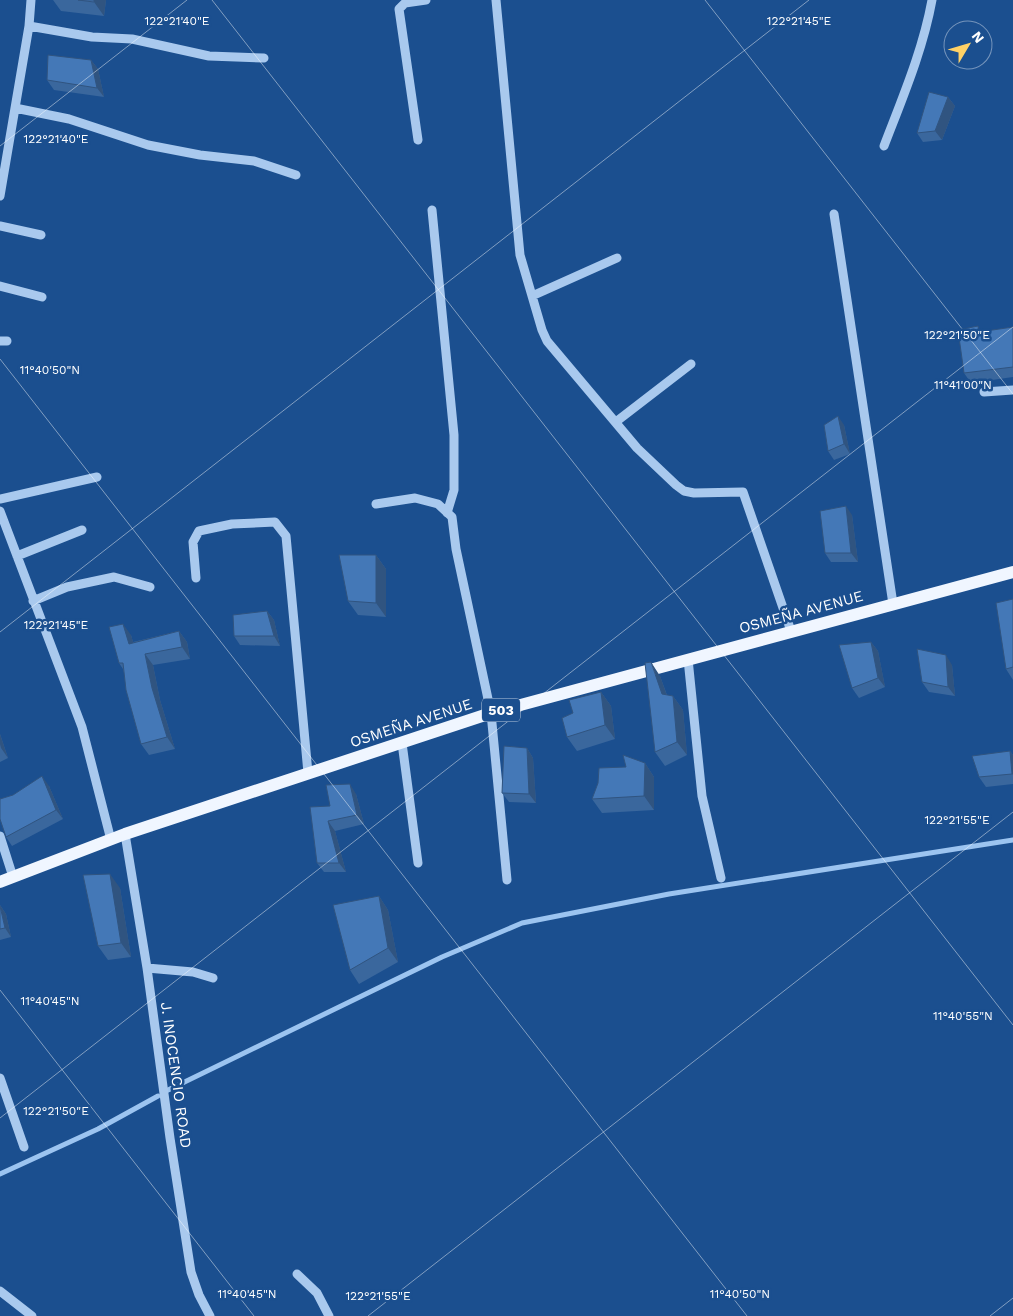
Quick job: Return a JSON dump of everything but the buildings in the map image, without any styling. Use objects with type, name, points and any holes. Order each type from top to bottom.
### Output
[{"type":"main road","name":"OSMEÑA AVENUE","points":[[0,882],[125,834],[491,713],[1013,572]]},
{"type":"street","points":[[0,196],[29,26],[31,0]]},
{"type":"street","points":[[418,140],[399,9],[404,3],[426,0]]},
{"type":"street","points":[[496,0],[520,255],[547,341],[617,421],[637,448],[684,490],[694,493],[743,492],[792,631]]},
{"type":"street","points":[[884,146],[911,75],[928,20],[932,0]]},
{"type":"street","points":[[29,26],[92,37],[132,39],[209,56],[264,58]]},
{"type":"street","points":[[14,108],[69,119],[148,145],[200,155],[254,161],[296,175]]},
{"type":"street","points":[[432,210],[454,435],[454,490],[447,513]]},
{"type":"street","points":[[834,214],[893,604]]},
{"type":"street","points":[[0,226],[40,235]]},
{"type":"street","points":[[532,296],[617,258]]},
{"type":"street","points":[[0,286],[42,297]]},
{"type":"street","points":[[617,421],[691,364]]},
{"type":"street","points":[[984,392],[1013,390]]},
{"type":"street","points":[[0,499],[97,477]]},
{"type":"street","points":[[376,504],[415,498],[438,504],[452,517],[456,549],[491,713],[507,880]]},
{"type":"street","points":[[0,511],[82,727],[111,840]]},
{"type":"street","points":[[196,578],[194,542],[199,531],[232,524],[275,522],[286,536],[308,774]]},
{"type":"street","points":[[17,556],[82,530]]},
{"type":"street","points":[[33,601],[67,587],[114,577],[150,587]]},
{"type":"street","points":[[688,659],[702,796],[715,857],[722,878]]},
{"type":"street","points":[[402,743],[418,863]]},
{"type":"street","name":"J. INOCENCIO ROAD","points":[[125,834],[192,1272],[199,1295],[210,1316]]},
{"type":"street","points":[[0,836],[13,877]]},
{"type":"street","points":[[147,968],[193,972],[213,978]]},
{"type":"street","points":[[0,1078],[24,1147]]},
{"type":"street","points":[[297,1274],[317,1293],[329,1316]]},
{"type":"street","points":[[0,1291],[32,1316]]},
{"type":"waterway","points":[[166,1091],[442,957],[522,923],[669,894],[1013,840]]},
{"type":"waterway","points":[[0,1174],[98,1129],[158,1096]]}]
